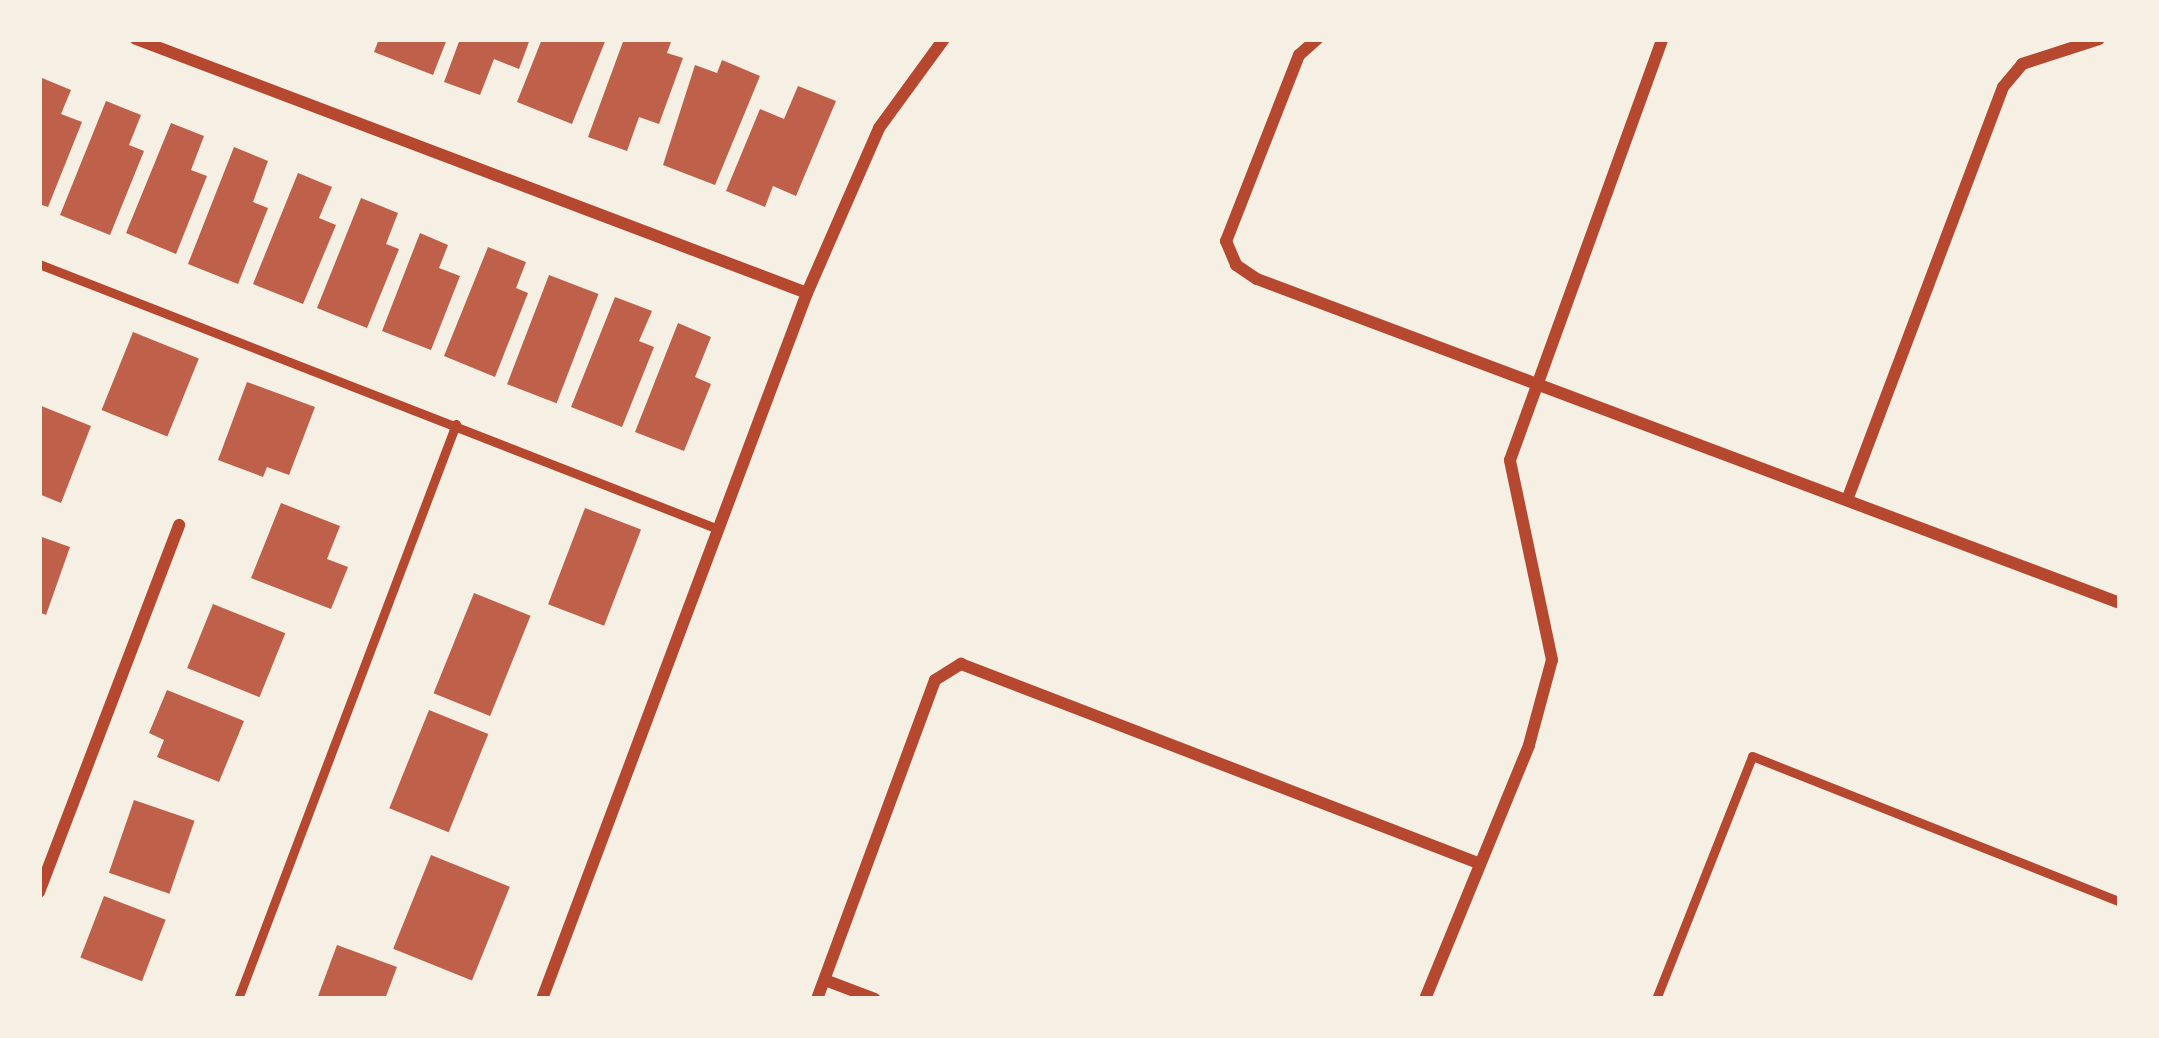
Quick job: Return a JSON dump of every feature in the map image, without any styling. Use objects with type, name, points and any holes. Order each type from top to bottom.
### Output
[{"type":"street","points":[[136,39],[807,293]]},
{"type":"street","points":[[542,999],[807,293],[878,128],[944,39]]},
{"type":"street","points":[[1317,39],[1299,55],[1226,241],[1236,265],[1257,280],[2120,604]]},
{"type":"street","points":[[1425,999],[1528,745],[1552,660],[1510,460],[1662,39]]},
{"type":"street","points":[[1847,500],[2003,87],[2022,64],[2099,39]]},
{"type":"street","points":[[39,892],[178,525]]},
{"type":"street","points":[[818,999],[935,680],[961,664],[1478,862]]},
{"type":"street","points":[[825,980],[875,999]]},
{"type":"lane","points":[[39,264],[718,529]]},
{"type":"lane","points":[[238,999],[456,424]]},
{"type":"lane","points":[[1656,999],[1752,756],[2120,902]]},
{"type":"building","points":[[379,39],[447,39],[433,75],[374,52]]},
{"type":"building","points":[[460,39],[530,39],[519,69],[494,59],[480,95],[444,82]]},
{"type":"building","points":[[542,39],[606,39],[572,124],[517,102]]},
{"type":"building","points":[[624,39],[672,39],[667,53],[683,58],[659,124],[639,117],[627,151],[588,137]]},
{"type":"building","points":[[722,60],[760,76],[715,185],[663,165],[695,65],[717,73]]},
{"type":"building","points":[[42,78],[71,90],[61,114],[82,122],[48,207],[39,204]]},
{"type":"building","points":[[798,86],[836,101],[796,196],[773,186],[765,207],[726,191],[760,109],[784,119]]},
{"type":"building","points":[[106,101],[141,115],[129,145],[144,151],[110,235],[60,215]]},
{"type":"building","points":[[171,123],[204,136],[191,170],[207,176],[176,254],[126,233]]},
{"type":"building","points":[[234,147],[268,161],[253,202],[268,208],[238,284],[188,264]]},
{"type":"building","points":[[298,173],[332,187],[319,218],[336,225],[303,304],[253,284]]},
{"type":"building","points":[[361,198],[398,213],[386,244],[399,249],[367,328],[317,308]]},
{"type":"building","points":[[420,233],[448,245],[439,268],[460,276],[431,350],[382,331]]},
{"type":"building","points":[[488,247],[526,262],[516,288],[528,293],[495,377],[444,356]]},
{"type":"building","points":[[549,275],[598,294],[557,403],[507,384]]},
{"type":"building","points":[[615,297],[652,311],[639,341],[654,347],[622,427],[571,407]]},
{"type":"building","points":[[678,323],[711,337],[695,377],[711,384],[684,451],[635,432]]},
{"type":"building","points":[[133,332],[199,359],[167,436],[102,410]]},
{"type":"building","points":[[247,382],[315,407],[289,475],[267,467],[263,477],[218,460]]},
{"type":"building","points":[[39,405],[91,426],[61,503],[39,494]]},
{"type":"building","points":[[281,503],[340,526],[327,559],[348,567],[331,609],[251,578]]},
{"type":"building","points":[[585,508],[641,530],[604,626],[548,604]]},
{"type":"building","points":[[39,536],[70,547],[46,615],[39,612]]},
{"type":"building","points":[[474,593],[531,616],[490,716],[434,693]]},
{"type":"building","points":[[213,604],[285,633],[259,697],[187,668]]},
{"type":"building","points":[[167,690],[244,721],[219,782],[157,757],[164,740],[149,733]]},
{"type":"building","points":[[429,710],[488,734],[449,832],[389,808]]},
{"type":"building","points":[[134,800],[195,821],[169,894],[109,873]]},
{"type":"building","points":[[431,855],[510,887],[472,980],[393,949]]},
{"type":"building","points":[[104,896],[166,920],[142,981],[80,958]]},
{"type":"building","points":[[337,945],[397,967],[385,999],[317,999]]}]
